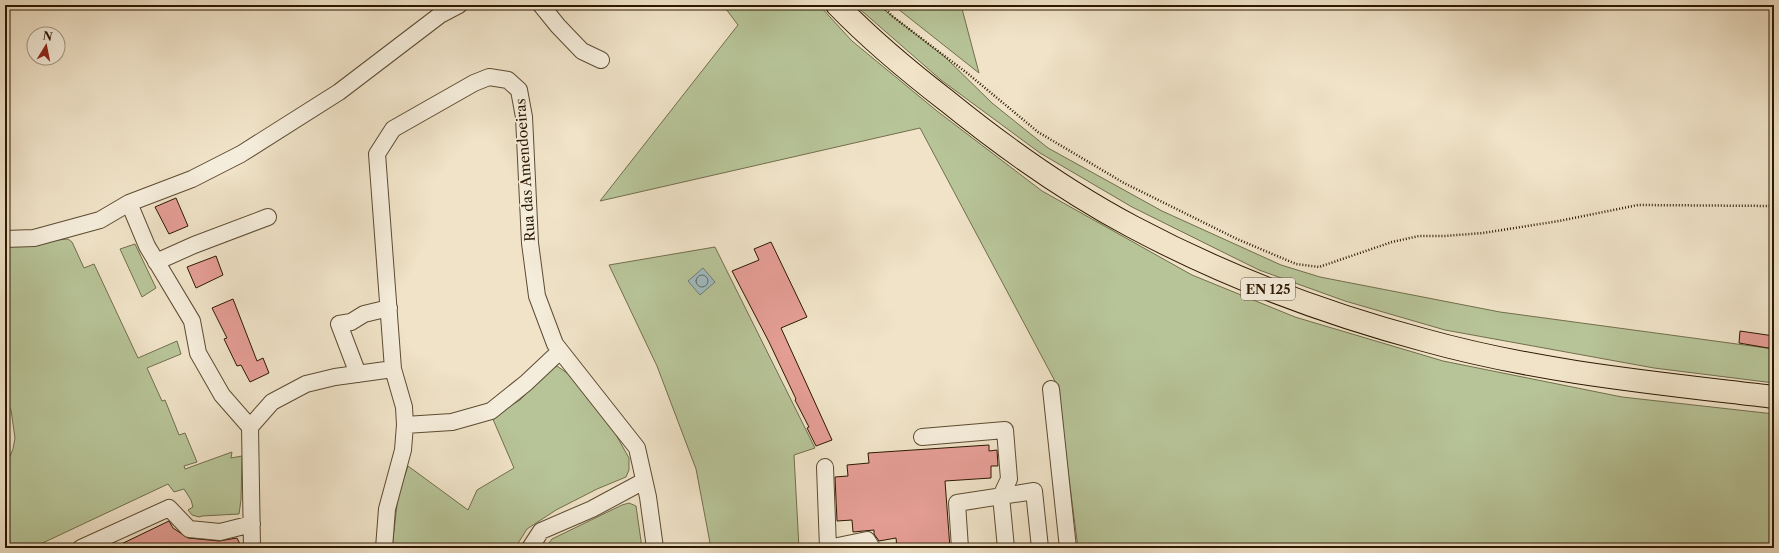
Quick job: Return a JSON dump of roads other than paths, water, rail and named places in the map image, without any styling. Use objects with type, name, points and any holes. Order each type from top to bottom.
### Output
[{"type":"main road","name":"EN 125","points":[[837,5],[912,74],[987,134],[1067,188],[1132,226],[1204,262],[1268,289],[1340,315],[1425,341],[1503,359],[1591,374],[1774,397]]},
{"type":"street","points":[[5,239],[34,238],[100,220],[129,203],[192,179],[241,154],[339,92],[440,15],[459,5]]},
{"type":"street","points":[[541,5],[558,26],[582,51],[601,60]]},
{"type":"street","name":"Rua das Amendoeiras","points":[[384,548],[386,509],[403,450],[405,425],[404,407],[393,369],[377,154],[393,129],[474,83],[489,77],[508,80],[519,90],[524,117],[530,243],[536,296],[555,344],[637,448],[655,548]]},
{"type":"street","points":[[129,203],[147,246],[192,321],[198,353],[222,395],[250,427],[252,548]]},
{"type":"street","points":[[156,262],[194,245],[268,217]]},
{"type":"street","points":[[358,374],[339,324],[351,322],[364,314],[389,308]]},
{"type":"street","points":[[405,425],[452,422],[491,411],[526,383],[560,351]]},
{"type":"street","points":[[250,427],[272,402],[306,384],[393,369]]},
{"type":"street","points":[[1051,389],[1068,548]]},
{"type":"street","points":[[922,437],[1005,430],[1009,479],[1001,496],[1006,548]]},
{"type":"street","points":[[825,467],[828,548],[867,540],[872,548]]},
{"type":"street","points":[[530,548],[541,531],[592,509],[644,481]]},
{"type":"street","points":[[960,548],[957,503],[1034,491],[1040,548]]},
{"type":"street","points":[[81,548],[169,508],[189,529],[220,532],[252,524]]},
{"type":"water","points":[[703,268],[715,282],[700,295],[688,281]]}]
